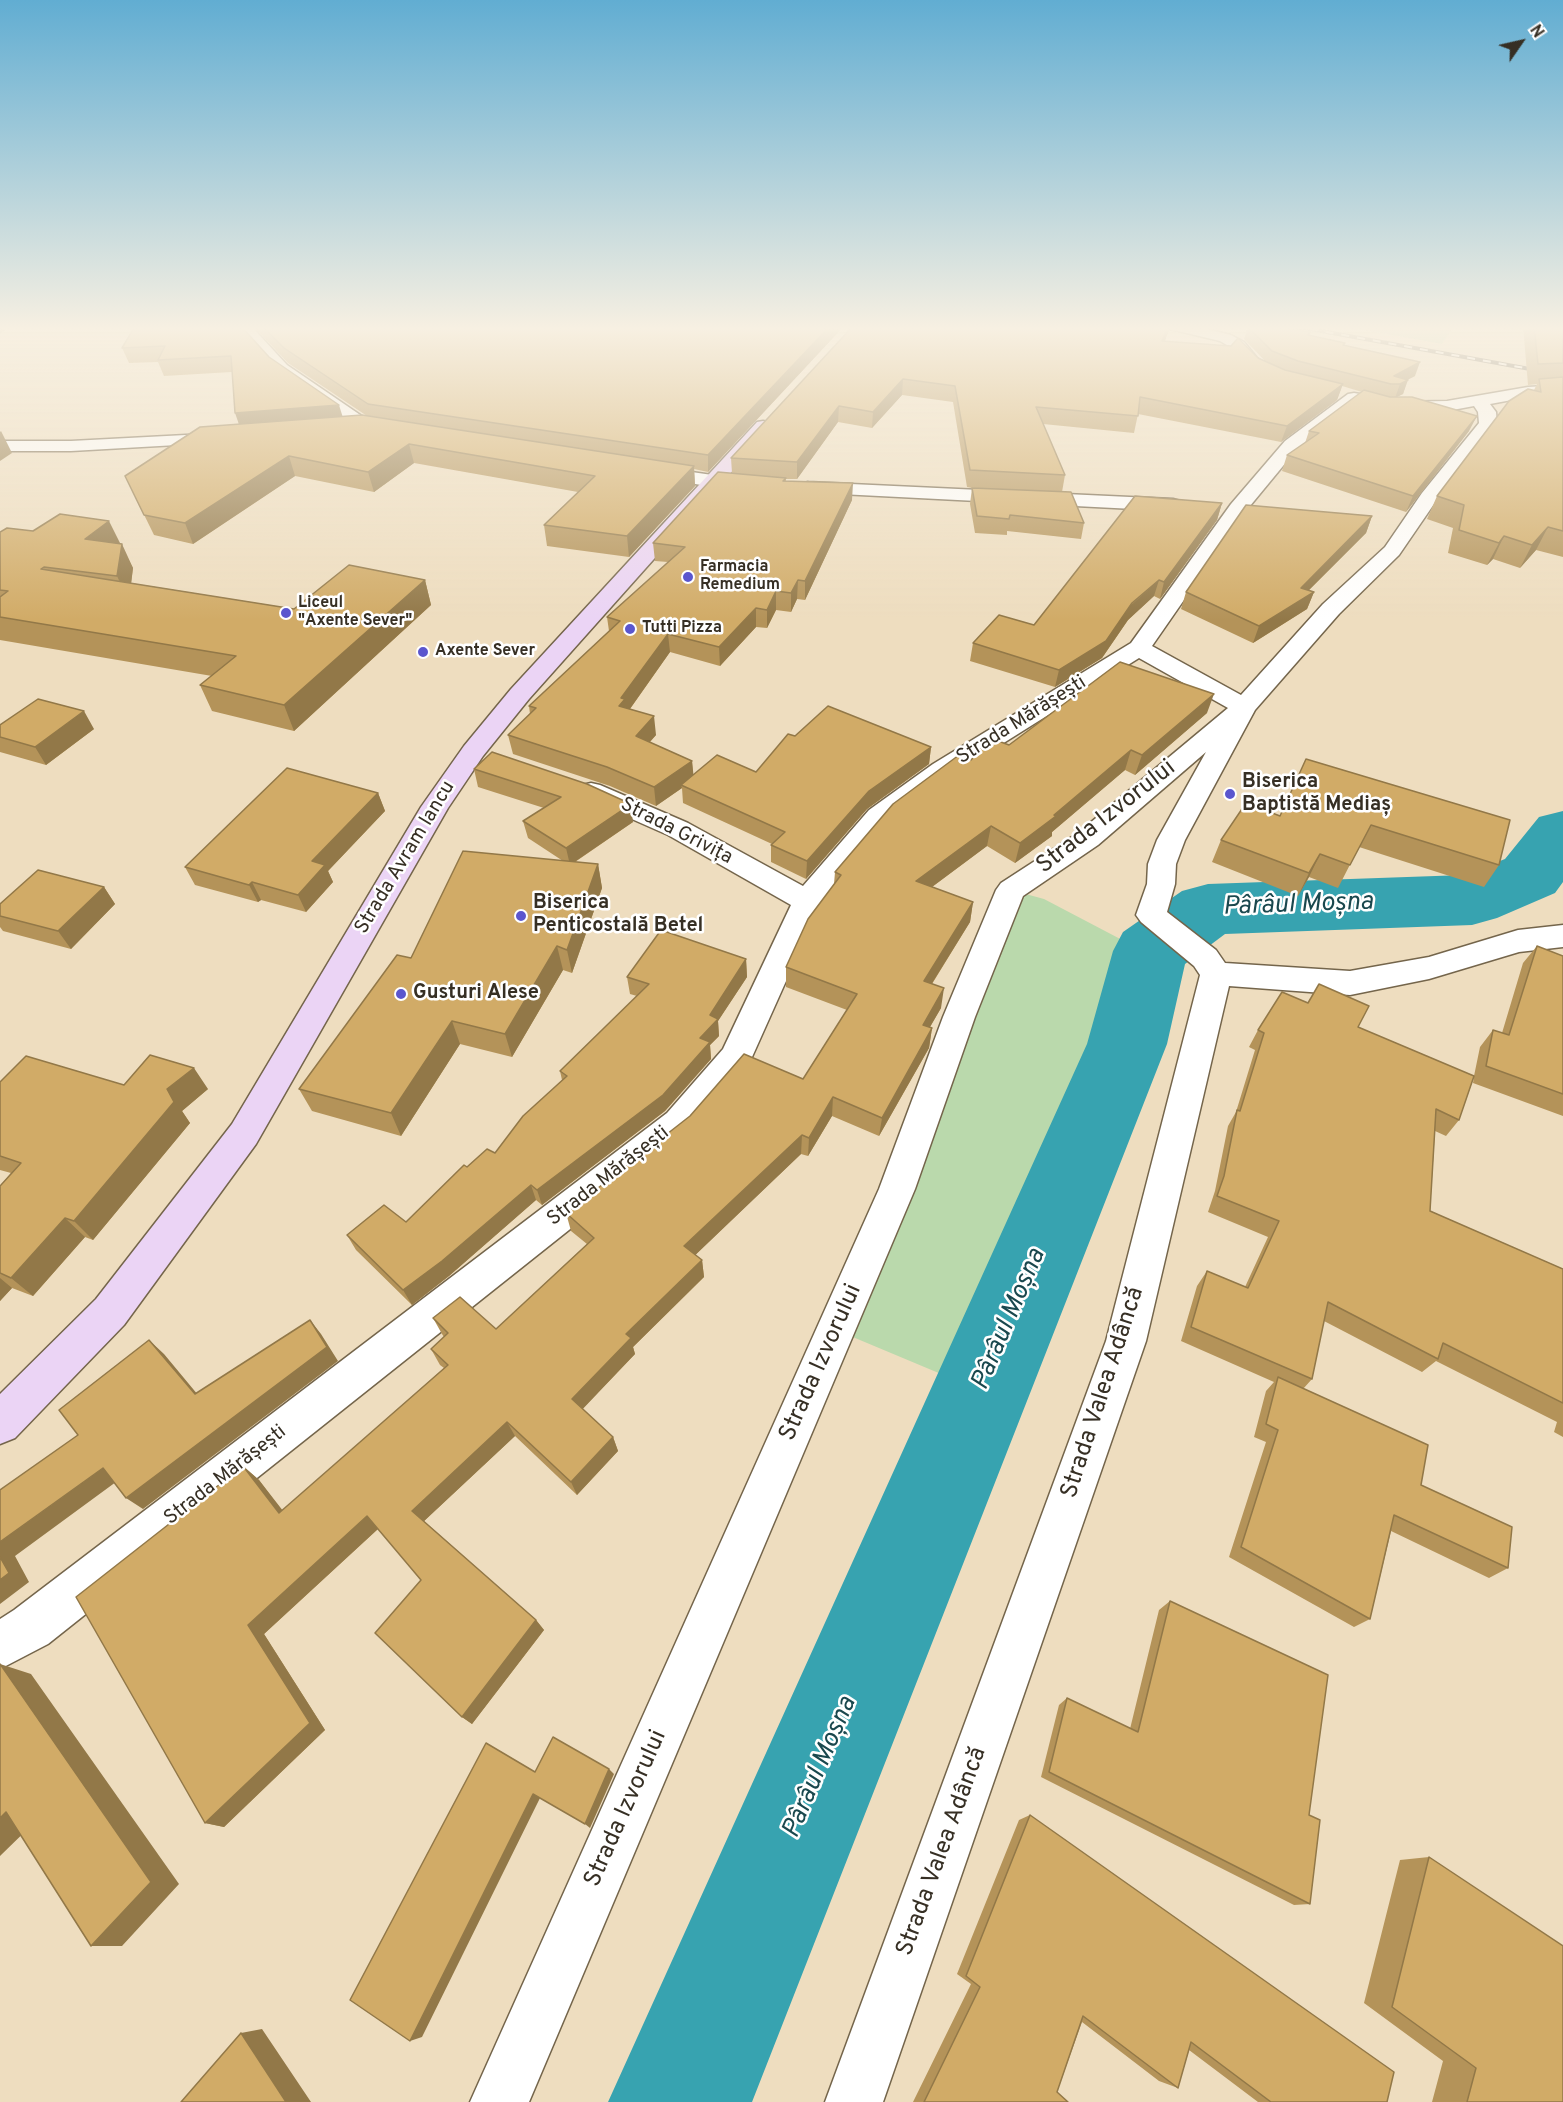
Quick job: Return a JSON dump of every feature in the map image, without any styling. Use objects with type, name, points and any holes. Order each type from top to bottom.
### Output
[{"type":"main road","name":"Strada Avram Iancu","points":[[0,1423],[110,1312],[244,1134],[435,807],[484,754],[520,694],[764,424]]},
{"type":"street","points":[[361,424],[367,428]]},
{"type":"street","name":"Strada Mărășești","points":[[0,1645],[32,1627],[679,1123],[736,1057],[807,901],[879,816],[942,770],[1139,648],[1238,507],[1291,445],[1319,424]]},
{"type":"street","name":"Strada Izvorului","points":[[499,2102],[897,1189],[959,1017],[1011,890],[1088,839],[1244,707],[1331,609],[1392,551],[1429,497],[1487,424]]},
{"type":"street","points":[[343,429],[367,428],[414,435]]},
{"type":"street","points":[[0,446],[71,446],[238,437]]},
{"type":"street","points":[[638,470],[710,482],[764,486]]},
{"type":"street","points":[[788,487],[1190,505]]},
{"type":"street","points":[[1214,506],[1238,507]]},
{"type":"street","points":[[1139,648],[1244,707]]},
{"type":"street","name":"Strada Izvorului","points":[[1210,966],[1151,915],[1161,884],[1162,864],[1171,840],[1244,707]]},
{"type":"street","name":"Strada Grivița","points":[[569,783],[678,829],[807,901]]},
{"type":"street","points":[[1210,966],[1350,983],[1429,968],[1518,941],[1563,936]]},
{"type":"street","name":"Strada Valea Adâncă","points":[[854,2102],[1126,1341],[1210,966]]},
{"type":"green space","points":[[1011,890],[1044,899],[1126,942],[1110,1055],[953,1379],[836,1330]]},
{"type":"building","points":[[239,424],[421,424],[694,466],[627,536],[544,525],[595,476],[409,444],[368,472],[289,456],[185,523],[144,515],[125,476],[200,427]]},
{"type":"building","points":[[502,424],[737,424],[708,455]]},
{"type":"building","points":[[762,424],[825,424],[797,462],[731,458]]},
{"type":"building","points":[[962,424],[1043,424],[1065,475],[970,470]]},
{"type":"building","points":[[1318,424],[1471,424],[1413,496],[1287,455],[1319,433],[1309,431]]},
{"type":"building","points":[[1491,424],[1563,424],[1563,531],[1548,527],[1532,545],[1504,536],[1499,543],[1459,530],[1464,505],[1437,496]]},
{"type":"building","points":[[718,472],[786,478],[783,481],[853,483],[805,581],[798,580],[791,593],[776,591],[767,610],[756,608],[719,647],[668,634],[621,698],[625,699],[619,706],[654,716],[636,736],[692,761],[654,787],[607,767],[508,735],[536,708],[529,706],[620,621],[607,617],[685,547],[653,543]]},
{"type":"building","points":[[972,488],[1071,492],[1084,523],[1010,515],[1009,519],[977,516]]},
{"type":"building","points":[[1135,496],[1222,503],[1164,582],[1159,580],[1132,603],[1106,641],[1059,670],[973,643],[999,615],[1034,625]]},
{"type":"building","points":[[1246,505],[1372,516],[1301,588],[1314,592],[1259,626],[1186,592]]},
{"type":"building","points":[[60,514],[109,521],[85,539],[122,544],[117,576],[44,567],[41,569],[294,609],[349,565],[425,580],[284,705],[200,685],[236,656],[0,617],[0,597],[8,591],[0,590],[0,532],[7,528],[33,531]]},
{"type":"building","points":[[1120,662],[1214,694],[1142,755],[1131,750],[1054,815],[1056,816],[1020,843],[991,826],[916,881],[973,902],[924,981],[944,988],[923,1025],[932,1028],[882,1118],[833,1097],[809,1138],[802,1135],[684,1246],[702,1260],[626,1334],[631,1338],[572,1399],[613,1437],[571,1482],[507,1422],[412,1511],[536,1620],[462,1717],[375,1633],[421,1580],[367,1516],[248,1625],[310,1723],[205,1823],[76,1597],[243,1466],[279,1513],[448,1365],[431,1349],[448,1333],[433,1318],[460,1297],[496,1329],[594,1238],[566,1213],[690,1116],[744,1054],[803,1079],[857,994],[786,967],[808,919],[841,875],[835,872],[893,804],[959,755],[971,760],[990,738],[1009,745]]},
{"type":"building","points":[[38,699],[84,711],[35,747],[0,737],[0,725]]},
{"type":"building","points":[[828,706],[931,747],[869,791],[807,861],[771,845],[785,832],[681,785],[717,755],[756,772],[788,734],[795,736]]},
{"type":"building","points":[[492,752],[587,784],[631,804],[566,848],[523,821],[561,797],[474,769]]},
{"type":"building","points":[[1306,759],[1510,820],[1499,865],[1371,825],[1350,865],[1320,854],[1309,873],[1221,840],[1246,803],[1280,816]]},
{"type":"building","points":[[287,768],[378,793],[312,861],[325,865],[298,895],[252,882],[249,885],[185,867]]},
{"type":"building","points":[[463,851],[598,864],[567,950],[557,946],[505,1034],[452,1021],[391,1113],[299,1089],[397,955],[411,958]]},
{"type":"building","points":[[38,870],[104,887],[58,931],[0,916],[0,904]]},
{"type":"building","points":[[661,930],[746,959],[710,1015],[718,1019],[700,1038],[710,1042],[663,1095],[537,1190],[531,1185],[442,1261],[403,1290],[347,1235],[384,1205],[406,1222],[464,1165],[467,1167],[487,1149],[495,1153],[523,1116],[567,1076],[560,1071],[649,984],[627,977]]},
{"type":"building","points":[[1537,946],[1563,956],[1563,1094],[1486,1066],[1493,1030],[1509,1035]]},
{"type":"building","points":[[1319,984],[1369,1006],[1358,1027],[1474,1076],[1459,1120],[1436,1109],[1430,1211],[1563,1269],[1563,1403],[1443,1343],[1438,1359],[1328,1302],[1312,1379],[1191,1327],[1207,1271],[1248,1288],[1279,1221],[1217,1196],[1224,1176],[1237,1110],[1240,1111],[1264,1033],[1258,1030],[1282,992],[1308,1003]]},
{"type":"building","points":[[150,1055],[194,1068],[167,1089],[174,1102],[74,1221],[65,1218],[11,1278],[0,1273],[0,1186],[21,1163],[0,1156],[0,1082],[26,1056],[124,1085]]},
{"type":"building","points":[[310,1320],[327,1347],[126,1498],[103,1468],[0,1542],[0,1490],[78,1435],[59,1410],[149,1340],[195,1394]]},
{"type":"building","points":[[1278,1377],[1428,1445],[1421,1485],[1512,1527],[1508,1568],[1394,1515],[1370,1619],[1241,1547],[1278,1430],[1266,1424]]},
{"type":"building","points":[[0,1557],[9,1573],[0,1580]]},
{"type":"building","points":[[1170,1601],[1328,1675],[1309,1815],[1320,1820],[1310,1904],[1049,1772],[1067,1698],[1138,1732]]},
{"type":"building","points":[[0,1664],[151,1882],[91,1946],[6,1812],[0,1818]]},
{"type":"building","points":[[553,1737],[609,1769],[585,1824],[533,1794],[410,2041],[350,2000],[486,1743],[535,1772]]},
{"type":"building","points":[[1030,1815],[1394,2072],[1387,2102],[1271,2102],[1191,2042],[1178,2088],[1083,2016],[1057,2092],[1068,2102],[924,2102],[980,1987],[966,1976]]},
{"type":"building","points":[[1429,1857],[1563,1946],[1563,2102],[1467,2102],[1476,2068],[1392,2007]]},
{"type":"building","points":[[241,2033],[286,2102],[181,2102]]},
{"type":"waterway","name":"Pârâul Moșna","points":[[680,2102],[1127,1044],[1150,951],[1208,909],[1472,900],[1530,876],[1563,833]]},
{"type":"place","name":"Farmacia Remedium","points":[[688,577]]},
{"type":"place","name":"Liceul \"Axente Sever\"","points":[[286,613]]},
{"type":"place","name":"Tutti Pizza","points":[[630,629]]},
{"type":"place","name":"Axente Sever","points":[[423,652]]},
{"type":"place","name":"Biserica Baptistă Mediaș","points":[[1230,794]]},
{"type":"place","name":"Biserica Penticostală Betel","points":[[521,916]]},
{"type":"place","name":"Gusturi Alese","points":[[401,994]]}]
